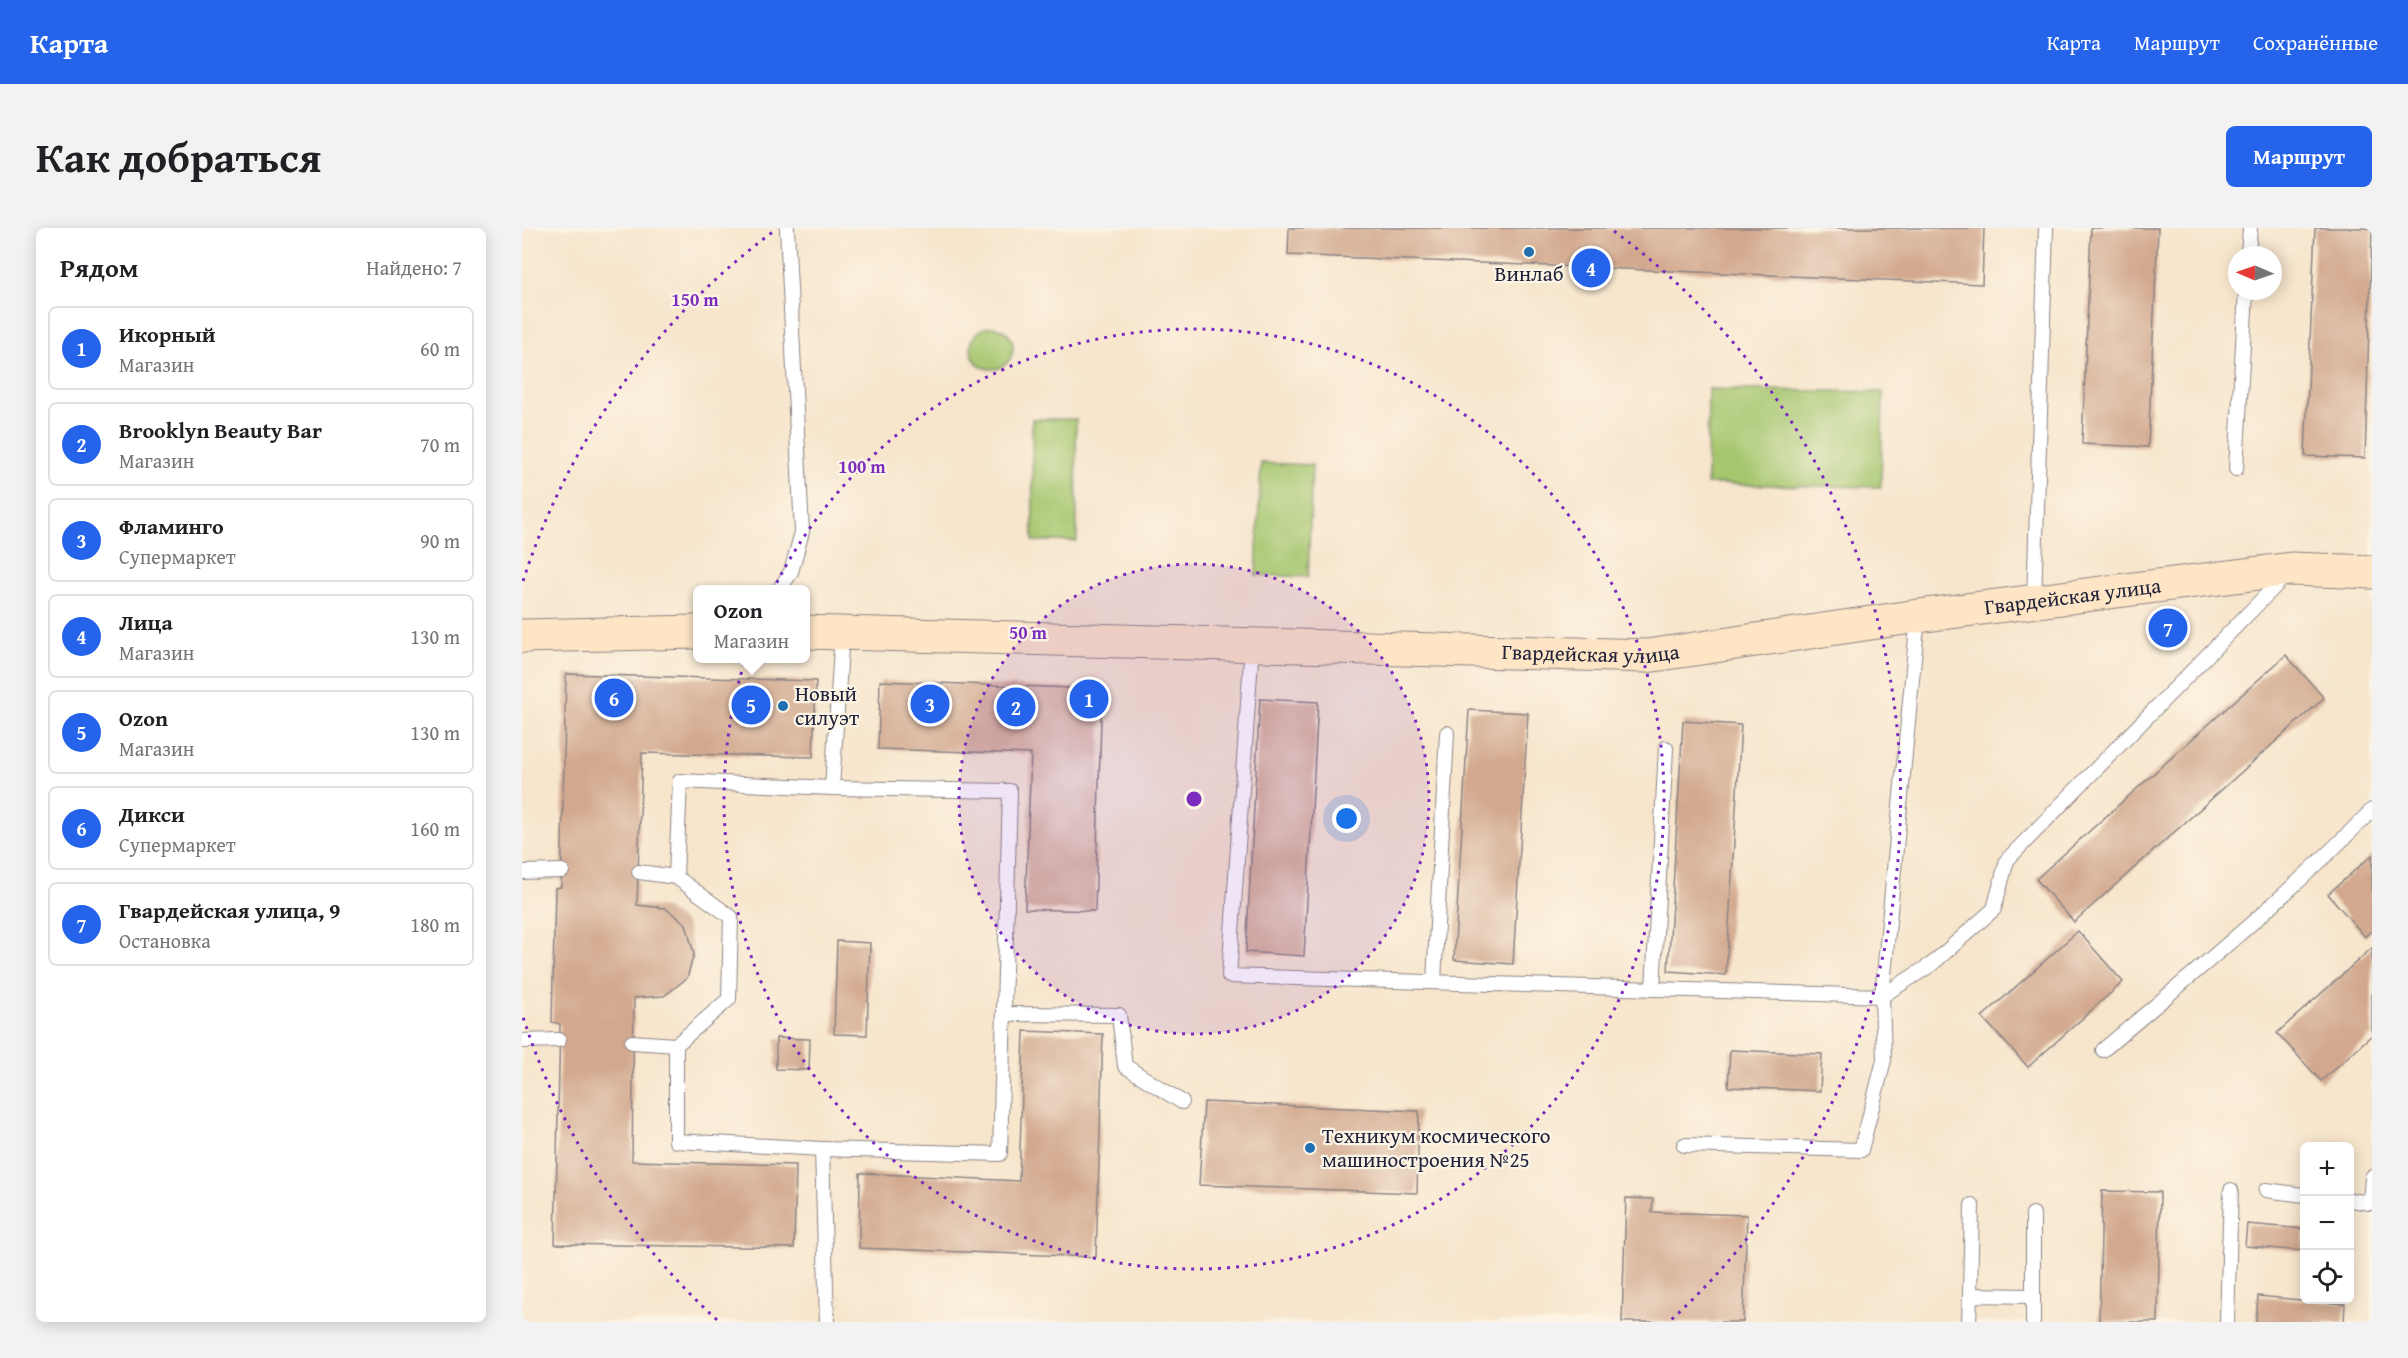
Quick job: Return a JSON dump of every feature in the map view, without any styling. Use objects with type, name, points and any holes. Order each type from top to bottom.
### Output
[{"type":"street","name":"Гвардейская улица","points":[[810,632],[1647,656],[1918,616],[2291,569],[2372,572]]},
{"type":"street","points":[[522,636],[693,632]]},
{"type":"lane","points":[[782,585],[791,572],[802,532],[787,228]]},
{"type":"lane","points":[[2034,601],[2046,228]]},
{"type":"lane","points":[[2249,246],[2250,228]]},
{"type":"lane","points":[[2236,468],[2245,300]]},
{"type":"lane","points":[[1252,645],[1229,976],[1881,996],[1932,964],[1994,909],[2007,860],[2291,569]]},
{"type":"lane","points":[[1684,1145],[1861,1150],[1884,1060],[1881,996],[1918,616]]},
{"type":"lane","points":[[832,788],[842,633]]},
{"type":"lane","points":[[1434,982],[1447,734]]},
{"type":"lane","points":[[1653,988],[1666,748]]},
{"type":"lane","points":[[676,877],[680,781],[832,788],[1010,791],[1000,1154],[822,1149],[676,1141],[676,1045]]},
{"type":"lane","points":[[2103,1050],[2265,913],[2317,866],[2372,810]]},
{"type":"lane","points":[[522,872],[561,871]]},
{"type":"lane","points":[[632,1042],[676,1045],[729,999],[731,917],[676,877],[639,872]]},
{"type":"lane","points":[[1004,1014],[1119,1015],[1125,1066],[1182,1102]]},
{"type":"lane","points":[[522,1041],[559,1040]]},
{"type":"lane","points":[[822,1149],[827,1322]]},
{"type":"lane","points":[[2354,1201],[2370,1203],[2372,1177]]},
{"type":"lane","points":[[2227,1322],[2230,1190]]},
{"type":"lane","points":[[2266,1190],[2300,1194]]},
{"type":"lane","points":[[1969,1322],[1972,1205]]},
{"type":"lane","points":[[2033,1214],[2033,1322]]},
{"type":"lane","points":[[1970,1294],[2033,1296]]},
{"type":"green space","points":[[992,327],[1000,328],[1007,333],[1012,340],[1012,356],[1007,363],[1000,368],[992,369],[984,368],[977,363],[972,356],[971,348],[972,340],[977,333],[984,328]]},
{"type":"green space","points":[[1708,389],[1883,392],[1881,487],[1707,484]]},
{"type":"green space","points":[[1032,419],[1076,419],[1077,541],[1033,541]]},
{"type":"green space","points":[[1261,463],[1312,465],[1308,577],[1256,575]]},
{"type":"building","points":[[1289,228],[1984,228],[1982,284],[1288,255]]},
{"type":"building","points":[[2091,228],[2158,228],[2148,447],[2082,444]]},
{"type":"building","points":[[2315,228],[2372,228],[2365,458],[2305,456]]},
{"type":"building","points":[[2286,655],[2324,698],[2074,922],[2036,879]]},
{"type":"building","points":[[566,674],[816,681],[813,757],[642,753],[637,905],[665,908],[686,924],[694,954],[687,978],[664,996],[634,998],[632,1161],[796,1165],[794,1248],[555,1244],[560,1024],[552,1022],[555,888],[561,887]]},
{"type":"building","points":[[880,681],[1102,689],[1095,911],[1025,909],[1031,754],[878,749]]},
{"type":"building","points":[[1260,699],[1318,702],[1304,956],[1246,952]]},
{"type":"building","points":[[1469,710],[1528,713],[1513,964],[1454,960]]},
{"type":"building","points":[[1683,721],[1741,725],[1726,975],[1668,971]]},
{"type":"building","points":[[2372,855],[2372,930],[2365,937],[2328,894]]},
{"type":"building","points":[[2078,931],[2123,982],[2028,1067],[1982,1017]]},
{"type":"building","points":[[837,941],[870,943],[867,1035],[834,1034]]},
{"type":"building","points":[[2372,948],[2372,1035],[2321,1081],[2277,1033]]},
{"type":"building","points":[[1024,1031],[1103,1034],[1096,1257],[859,1248],[860,1173],[1019,1181]]},
{"type":"building","points":[[776,1038],[810,1039],[809,1070],[776,1069]]},
{"type":"building","points":[[1730,1050],[1822,1054],[1820,1091],[1728,1087]]},
{"type":"building","name":"Техникум космического машиностроения №25","points":[[1204,1102],[1419,1111],[1417,1193],[1199,1185]]},
{"type":"building","points":[[2102,1191],[2160,1192],[2158,1322],[2099,1322]]},
{"type":"building","points":[[1626,1198],[1653,1199],[1652,1212],[1747,1215],[1743,1322],[1622,1322]]},
{"type":"building","points":[[2247,1224],[2300,1229],[2300,1251],[2245,1246]]},
{"type":"building","points":[[2258,1296],[2300,1300],[2300,1304],[2345,1304],[2344,1322],[2256,1322]]},
{"type":"place","name":"Винлаб","points":[[1529,252]]},
{"type":"place","name":"Лица","points":[[1591,268]]},
{"type":"place","name":"Гвардейская улица, 9","points":[[2168,628]]},
{"type":"place","name":"Дикси","points":[[614,698]]},
{"type":"place","name":"Икорный","points":[[1089,699]]},
{"type":"place","name":"Фламинго","points":[[930,704]]},
{"type":"place","name":"Ozon","points":[[751,705]]},
{"type":"place","name":"Новый силуэт","points":[[783,706]]},
{"type":"place","name":"Brooklyn Beauty Bar","points":[[1016,707]]},
{"type":"place","name":"Техникум космического машиностроения №25","points":[[1310,1148]]}]
